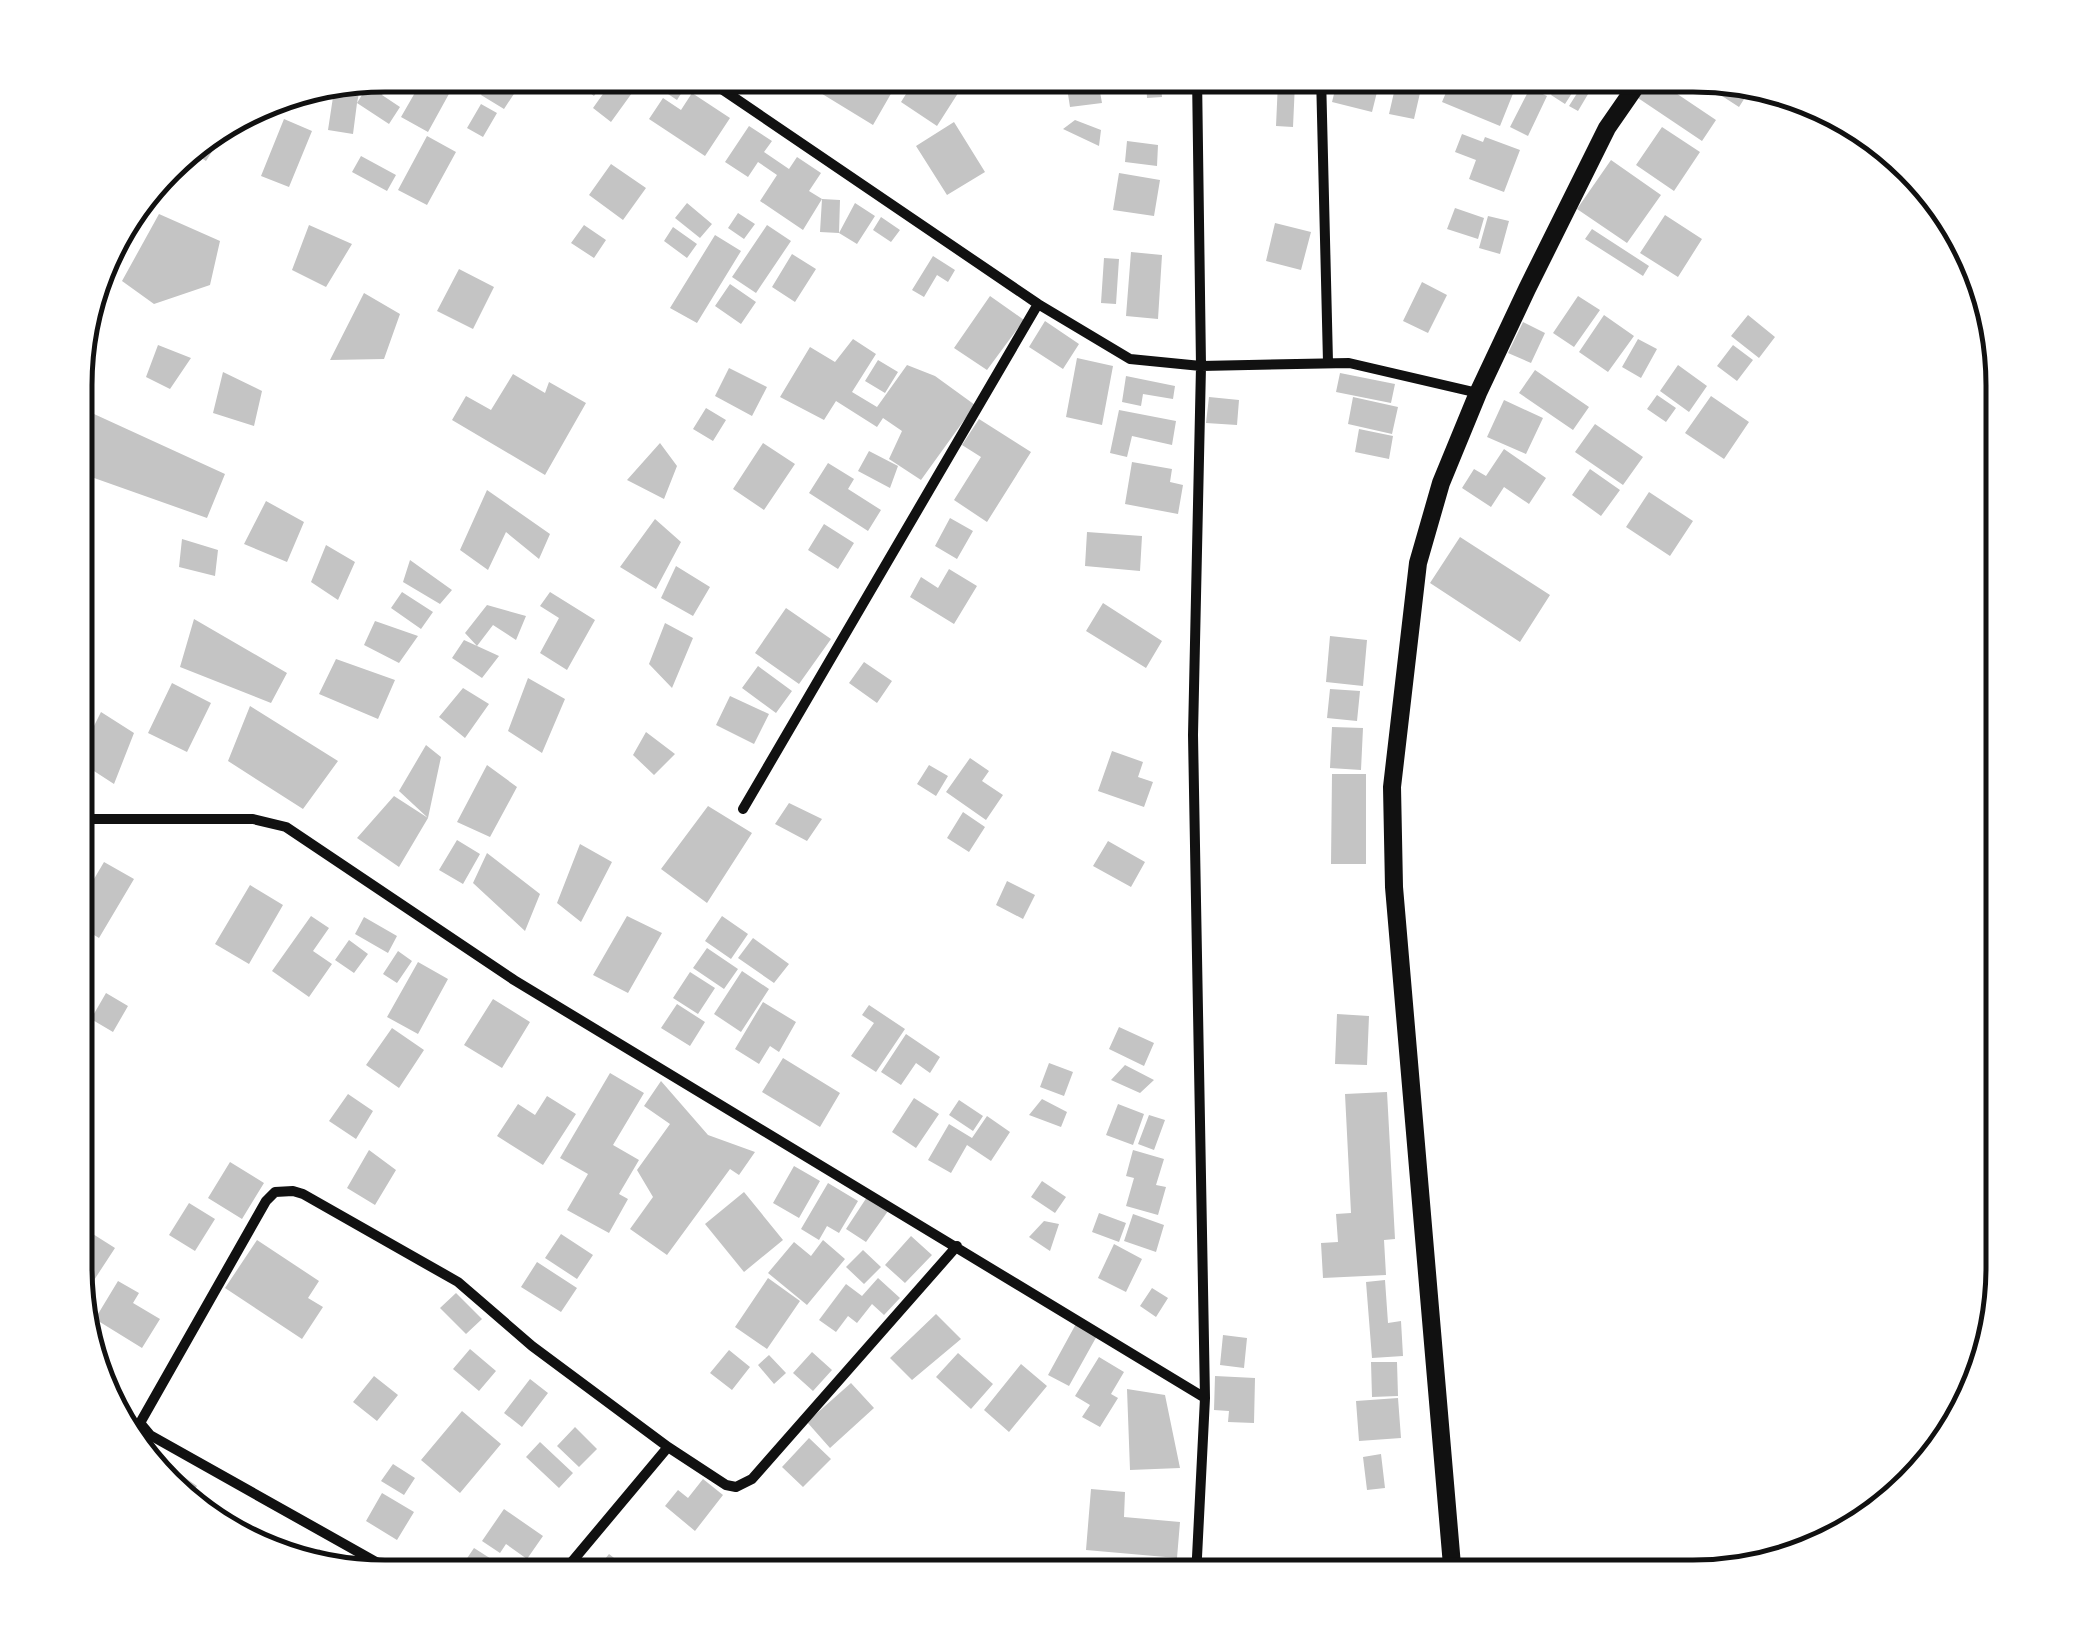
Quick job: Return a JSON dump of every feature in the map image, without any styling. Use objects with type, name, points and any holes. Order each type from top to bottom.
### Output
[{"type":"highway","points":[[1451,1560],[1394,887],[1392,787],[1418,563],[1442,483],[1478,393],[1607,128],[1631,93]]},
{"type":"street","points":[[727,93],[1038,304],[1130,360],[1201,366],[1349,363],[1478,393]]},
{"type":"street","points":[[1196,93],[1201,366],[1193,735],[1205,1398],[1197,1560]]},
{"type":"street","points":[[1321,93],[1328,362]]},
{"type":"street","points":[[743,809],[1038,304]]},
{"type":"street","points":[[92,819],[254,818],[286,827],[530,990],[1205,1398]]},
{"type":"street","points":[[371,1559],[142,1427],[140,1418],[266,1200],[275,1192],[303,1194],[458,1282],[532,1346],[726,1485],[745,1485],[957,1246]]},
{"type":"street","points":[[574,1559],[668,1447]]},
{"type":"building","points":[[383,93],[400,107],[389,124],[357,103],[362,94]]},
{"type":"building","points":[[415,93],[449,93],[428,132],[401,117]]},
{"type":"building","points":[[482,93],[514,93],[504,109]]},
{"type":"building","points":[[604,93],[632,93],[611,122],[593,108]]},
{"type":"building","points":[[692,93],[730,118],[705,156],[649,119],[663,98],[681,110]]},
{"type":"building","points":[[821,93],[891,93],[873,125]]},
{"type":"building","points":[[907,93],[958,93],[937,126],[901,102]]},
{"type":"building","points":[[1068,93],[1100,93],[1102,103],[1070,107]]},
{"type":"building","points":[[1147,93],[1162,93],[1162,97],[1147,98]]},
{"type":"building","points":[[1278,93],[1295,93],[1293,127],[1276,126]]},
{"type":"building","points":[[1334,93],[1377,93],[1372,112],[1332,102]]},
{"type":"building","points":[[1394,93],[1420,93],[1414,119],[1389,114]]},
{"type":"building","points":[[1446,93],[1513,93],[1500,126],[1442,102]]},
{"type":"building","points":[[1527,93],[1547,96],[1528,136],[1510,127]]},
{"type":"building","points":[[1552,93],[1572,93],[1565,104]]},
{"type":"building","points":[[1577,93],[1589,93],[1578,111],[1569,106]]},
{"type":"building","points":[[1641,93],[1676,93],[1716,120],[1702,141],[1638,98]]},
{"type":"building","points":[[359,94],[353,134],[328,130],[333,97]]},
{"type":"building","points":[[1719,94],[1745,97],[1739,107]]},
{"type":"building","points":[[481,104],[497,113],[483,137],[467,128]]},
{"type":"building","points":[[284,119],[312,131],[289,187],[261,176]]},
{"type":"building","points":[[1075,120],[1101,130],[1099,146],[1063,129]]},
{"type":"building","points":[[954,122],[985,172],[947,195],[916,146]]},
{"type":"building","points":[[749,126],[772,141],[764,152],[789,169],[797,157],[821,173],[809,191],[822,199],[803,230],[760,201],[777,175],[758,162],[748,177],[725,162]]},
{"type":"building","points":[[1662,127],[1700,152],[1674,191],[1636,165]]},
{"type":"building","points":[[1462,134],[1483,142],[1485,137],[1520,150],[1504,192],[1469,179],[1476,160],[1455,152]]},
{"type":"building","points":[[427,136],[456,152],[427,205],[398,190]]},
{"type":"building","points":[[1127,141],[1158,145],[1157,166],[1125,162]]},
{"type":"building","points":[[361,156],[396,175],[387,191],[352,172]]},
{"type":"building","points":[[1611,160],[1661,195],[1627,243],[1577,209]]},
{"type":"building","points":[[611,164],[646,188],[623,220],[589,195]]},
{"type":"building","points":[[1119,173],[1160,180],[1154,216],[1113,210]]},
{"type":"building","points":[[822,199],[840,200],[839,233],[820,232]]},
{"type":"building","points":[[687,203],[712,224],[700,238],[675,218]]},
{"type":"building","points":[[855,203],[875,216],[857,244],[839,233]]},
{"type":"building","points":[[1455,208],[1484,218],[1478,239],[1447,229]]},
{"type":"building","points":[[738,213],[755,224],[744,239],[728,228]]},
{"type":"building","points":[[159,214],[220,241],[210,285],[154,304],[122,281]]},
{"type":"building","points":[[1665,215],[1702,239],[1678,277],[1640,253]]},
{"type":"building","points":[[1488,216],[1509,221],[1500,254],[1479,248]]},
{"type":"building","points":[[881,217],[900,230],[891,242],[873,230]]},
{"type":"building","points":[[1275,223],[1311,232],[1301,270],[1266,261]]},
{"type":"building","points":[[309,225],[352,244],[326,287],[292,270]]},
{"type":"building","points":[[584,225],[606,240],[594,258],[571,243]]},
{"type":"building","points":[[767,225],[791,241],[756,293],[732,277]]},
{"type":"building","points":[[673,227],[697,244],[687,258],[664,241]]},
{"type":"building","points":[[1592,229],[1649,266],[1643,276],[1585,239]]},
{"type":"building","points":[[715,235],[741,251],[697,323],[670,308]]},
{"type":"building","points":[[1131,252],[1162,255],[1158,319],[1126,316]]},
{"type":"building","points":[[792,254],[816,269],[795,302],[772,287]]},
{"type":"building","points":[[933,256],[955,270],[948,282],[937,275],[924,297],[912,290]]},
{"type":"building","points":[[1104,258],[1119,259],[1116,304],[1101,303]]},
{"type":"building","points":[[459,269],[494,287],[473,329],[437,311]]},
{"type":"building","points":[[1422,282],[1447,295],[1428,333],[1403,321]]},
{"type":"building","points":[[730,284],[756,302],[741,324],[715,306]]},
{"type":"building","points":[[364,293],[400,314],[384,359],[330,360]]},
{"type":"building","points":[[990,296],[1024,320],[987,370],[954,348]]},
{"type":"building","points":[[1578,296],[1600,310],[1574,347],[1553,333]]},
{"type":"building","points":[[1604,315],[1634,336],[1608,372],[1579,352]]},
{"type":"building","points":[[1748,315],[1775,337],[1759,358],[1731,336]]},
{"type":"building","points":[[1045,321],[1079,344],[1063,369],[1029,347]]},
{"type":"building","points":[[1523,322],[1545,333],[1531,363],[1508,353]]},
{"type":"building","points":[[853,339],[876,354],[852,392],[877,407],[907,365],[935,376],[975,405],[921,480],[889,459],[902,431],[883,418],[877,427],[836,401],[824,420],[780,397],[810,347],[835,362]]},
{"type":"building","points":[[1638,339],[1657,349],[1641,378],[1622,367]]},
{"type":"building","points":[[158,345],[191,358],[170,389],[146,377]]},
{"type":"building","points":[[1733,345],[1753,360],[1737,381],[1717,366]]},
{"type":"building","points":[[1077,358],[1113,366],[1102,425],[1066,417]]},
{"type":"building","points":[[878,360],[898,372],[885,393],[865,381]]},
{"type":"building","points":[[1678,365],[1707,386],[1689,412],[1660,391]]},
{"type":"building","points":[[729,368],[767,387],[752,416],[715,396]]},
{"type":"building","points":[[1535,370],[1589,407],[1573,430],[1519,393]]},
{"type":"building","points":[[223,372],[262,391],[254,426],[213,413]]},
{"type":"building","points":[[1340,373],[1395,384],[1391,403],[1336,392]]},
{"type":"building","points":[[513,374],[545,393],[549,382],[586,403],[545,475],[452,420],[466,396],[491,410]]},
{"type":"building","points":[[1126,376],[1175,386],[1173,399],[1143,394],[1141,406],[1122,402]]},
{"type":"building","points":[[1657,395],[1676,408],[1666,422],[1647,409]]},
{"type":"building","points":[[1711,396],[1749,422],[1724,459],[1685,433]]},
{"type":"building","points":[[1209,397],[1239,400],[1237,425],[1206,423]]},
{"type":"building","points":[[1353,397],[1398,407],[1392,434],[1348,424]]},
{"type":"building","points":[[1504,400],[1543,418],[1526,454],[1487,437]]},
{"type":"building","points":[[706,408],[726,420],[713,441],[693,429]]},
{"type":"building","points":[[1119,410],[1176,421],[1172,445],[1132,436],[1127,457],[1110,453]]},
{"type":"building","points":[[94,414],[225,474],[207,518],[92,477]]},
{"type":"building","points":[[979,419],[1031,452],[987,522],[954,500],[981,457],[962,445]]},
{"type":"building","points":[[1595,424],[1643,457],[1623,485],[1575,452]]},
{"type":"building","points":[[1359,429],[1393,436],[1389,459],[1355,452]]},
{"type":"building","points":[[660,443],[677,466],[664,499],[627,480]]},
{"type":"building","points":[[763,443],[795,464],[764,510],[733,489]]},
{"type":"building","points":[[1504,449],[1546,478],[1529,504],[1504,487],[1491,507],[1462,488],[1474,469],[1486,476]]},
{"type":"building","points":[[869,451],[898,466],[890,488],[858,471]]},
{"type":"building","points":[[1132,462],[1172,469],[1170,482],[1183,485],[1178,514],[1125,504]]},
{"type":"building","points":[[828,463],[854,479],[848,489],[881,510],[868,531],[809,493]]},
{"type":"building","points":[[1590,469],[1620,490],[1601,516],[1572,495]]},
{"type":"building","points":[[487,490],[550,534],[539,559],[506,532],[488,570],[460,550]]},
{"type":"building","points":[[1649,492],[1693,521],[1670,556],[1626,527]]},
{"type":"building","points":[[266,501],[304,522],[287,562],[244,544]]},
{"type":"building","points":[[950,518],[973,531],[957,559],[935,546]]},
{"type":"building","points":[[655,519],[681,542],[656,589],[620,567]]},
{"type":"building","points":[[824,524],[854,543],[838,569],[808,550]]},
{"type":"building","points":[[1087,532],[1142,536],[1140,571],[1085,566]]},
{"type":"building","points":[[1460,537],[1550,595],[1520,642],[1430,583]]},
{"type":"building","points":[[182,539],[218,550],[215,576],[179,567]]},
{"type":"building","points":[[326,545],[355,562],[338,600],[311,582]]},
{"type":"building","points":[[410,560],[452,590],[440,604],[403,582]]},
{"type":"building","points":[[676,566],[710,587],[693,616],[661,598]]},
{"type":"building","points":[[949,569],[977,586],[954,624],[910,597],[921,577],[938,588]]},
{"type":"building","points":[[402,592],[433,612],[421,629],[391,608]]},
{"type":"building","points":[[550,592],[595,620],[567,670],[540,653],[559,618],[540,606]]},
{"type":"building","points":[[1103,603],[1162,641],[1146,668],[1086,631]]},
{"type":"building","points":[[487,605],[526,616],[516,640],[493,625],[477,646],[465,633]]},
{"type":"building","points":[[786,608],[831,639],[799,684],[755,653]]},
{"type":"building","points":[[194,619],[287,673],[271,703],[180,667]]},
{"type":"building","points":[[375,621],[418,636],[399,663],[364,645]]},
{"type":"building","points":[[665,623],[693,638],[672,688],[649,664]]},
{"type":"building","points":[[1330,636],[1367,640],[1363,686],[1326,682]]},
{"type":"building","points":[[464,640],[499,656],[482,678],[452,658]]},
{"type":"building","points":[[336,659],[395,680],[378,719],[319,694]]},
{"type":"building","points":[[864,662],[892,681],[877,703],[849,683]]},
{"type":"building","points":[[758,666],[792,691],[776,713],[742,688]]},
{"type":"building","points":[[528,678],[565,699],[542,753],[508,731]]},
{"type":"building","points":[[172,683],[211,703],[187,752],[148,733]]},
{"type":"building","points":[[463,688],[489,704],[465,738],[439,717]]},
{"type":"building","points":[[1330,689],[1360,691],[1357,721],[1327,718]]},
{"type":"building","points":[[730,696],[769,714],[754,744],[716,725]]},
{"type":"building","points":[[250,706],[338,761],[303,809],[228,761]]},
{"type":"building","points":[[101,712],[134,733],[114,784],[92,770],[92,729]]},
{"type":"building","points":[[1332,727],[1363,728],[1361,770],[1330,768]]},
{"type":"building","points":[[646,732],[675,754],[654,775],[633,755]]},
{"type":"building","points":[[426,745],[441,757],[428,818],[399,791]]},
{"type":"building","points":[[1112,751],[1143,762],[1138,777],[1153,782],[1144,807],[1098,791]]},
{"type":"building","points":[[970,758],[989,771],[982,781],[1003,795],[986,820],[946,792]]},
{"type":"building","points":[[487,765],[517,787],[490,837],[457,822]]},
{"type":"building","points":[[929,765],[948,776],[936,796],[917,784]]},
{"type":"building","points":[[1332,774],[1366,774],[1366,864],[1331,864]]},
{"type":"building","points":[[394,796],[428,818],[399,867],[357,838]]},
{"type":"building","points":[[789,803],[822,819],[807,841],[775,824]]},
{"type":"building","points":[[708,806],[752,833],[707,903],[661,869]]},
{"type":"building","points":[[963,812],[985,827],[969,852],[947,838]]},
{"type":"building","points":[[457,840],[480,854],[463,884],[439,870]]},
{"type":"building","points":[[1108,841],[1145,862],[1131,887],[1093,866]]},
{"type":"building","points":[[580,844],[612,862],[581,922],[557,903]]},
{"type":"building","points":[[487,853],[540,894],[525,931],[473,883]]},
{"type":"building","points":[[104,862],[134,879],[99,938],[93,934],[94,879]]},
{"type":"building","points":[[1007,881],[1035,895],[1023,919],[996,905]]},
{"type":"building","points":[[250,885],[283,905],[249,964],[215,944]]},
{"type":"building","points":[[311,916],[329,928],[313,951],[332,964],[309,997],[272,971]]},
{"type":"building","points":[[627,916],[662,933],[628,993],[593,975]]},
{"type":"building","points":[[722,916],[748,934],[731,959],[705,941]]},
{"type":"building","points":[[364,917],[397,936],[388,953],[355,934]]},
{"type":"building","points":[[753,938],[789,964],[774,983],[738,958]]},
{"type":"building","points":[[349,940],[368,954],[354,973],[335,960]]},
{"type":"building","points":[[707,948],[738,969],[724,989],[693,968]]},
{"type":"building","points":[[398,951],[412,961],[397,983],[383,974]]},
{"type":"building","points":[[418,962],[448,979],[418,1034],[387,1017]]},
{"type":"building","points":[[742,971],[769,989],[741,1032],[714,1014]]},
{"type":"building","points":[[690,972],[715,988],[698,1014],[673,998]]},
{"type":"building","points":[[106,993],[128,1006],[113,1032],[93,1020]]},
{"type":"building","points":[[493,999],[530,1022],[502,1068],[464,1045]]},
{"type":"building","points":[[763,1002],[796,1022],[779,1052],[770,1046],[759,1064],[735,1049]]},
{"type":"building","points":[[677,1004],[705,1022],[690,1046],[661,1028]]},
{"type":"building","points":[[869,1005],[905,1029],[876,1072],[851,1056],[874,1023],[862,1015]]},
{"type":"building","points":[[1337,1014],[1369,1016],[1367,1065],[1335,1064]]},
{"type":"building","points":[[1119,1027],[1154,1043],[1144,1066],[1109,1049]]},
{"type":"building","points":[[392,1028],[424,1050],[399,1088],[366,1065]]},
{"type":"building","points":[[906,1034],[940,1057],[930,1073],[916,1063],[901,1085],[881,1072]]},
{"type":"building","points":[[783,1058],[840,1093],[820,1127],[762,1092]]},
{"type":"building","points":[[1049,1063],[1073,1072],[1064,1096],[1040,1087]]},
{"type":"building","points":[[1125,1065],[1154,1080],[1140,1093],[1111,1080]]},
{"type":"building","points":[[610,1073],[644,1093],[613,1145],[639,1160],[619,1194],[628,1199],[609,1233],[567,1210],[588,1174],[560,1158]]},
{"type":"building","points":[[661,1081],[708,1135],[755,1152],[739,1175],[730,1169],[667,1255],[630,1229],[653,1197],[637,1170],[670,1124],[644,1106]]},
{"type":"building","points":[[1387,1092],[1395,1239],[1384,1240],[1386,1275],[1323,1278],[1321,1243],[1338,1242],[1336,1214],[1351,1213],[1345,1094]]},
{"type":"building","points":[[348,1094],[373,1111],[356,1139],[329,1121]]},
{"type":"building","points":[[547,1096],[576,1114],[543,1165],[497,1136],[518,1104],[535,1115]]},
{"type":"building","points":[[914,1098],[939,1114],[916,1148],[892,1132]]},
{"type":"building","points":[[1042,1099],[1067,1112],[1061,1127],[1029,1115]]},
{"type":"building","points":[[959,1100],[983,1116],[973,1131],[949,1115]]},
{"type":"building","points":[[1118,1104],[1144,1114],[1133,1145],[1106,1135]]},
{"type":"building","points":[[1149,1115],[1165,1120],[1154,1150],[1138,1144]]},
{"type":"building","points":[[987,1116],[1010,1132],[991,1161],[967,1145],[951,1173],[928,1160],[949,1124],[972,1138]]},
{"type":"building","points":[[369,1150],[396,1170],[375,1205],[347,1188]]},
{"type":"building","points":[[1133,1150],[1164,1159],[1156,1185],[1166,1187],[1158,1215],[1126,1206],[1134,1178],[1126,1176]]},
{"type":"building","points":[[230,1162],[264,1183],[242,1219],[208,1198]]},
{"type":"building","points":[[794,1166],[820,1181],[799,1218],[773,1203]]},
{"type":"building","points":[[1042,1181],[1066,1197],[1055,1213],[1031,1197]]},
{"type":"building","points":[[828,1183],[858,1201],[839,1233],[827,1226],[819,1240],[801,1229]]},
{"type":"building","points":[[744,1192],[783,1240],[744,1272],[705,1224]]},
{"type":"building","points":[[867,1197],[888,1211],[866,1242],[846,1229]]},
{"type":"building","points":[[189,1203],[215,1219],[195,1251],[169,1235]]},
{"type":"building","points":[[1099,1213],[1126,1223],[1119,1242],[1092,1232]]},
{"type":"building","points":[[1133,1214],[1164,1225],[1156,1252],[1124,1241]]},
{"type":"building","points":[[1044,1221],[1059,1224],[1050,1251],[1029,1237]]},
{"type":"building","points":[[93,1234],[115,1248],[93,1282]]},
{"type":"building","points":[[561,1234],[593,1255],[577,1279],[545,1258]]},
{"type":"building","points":[[911,1236],[932,1255],[905,1283],[885,1265]]},
{"type":"building","points":[[257,1240],[319,1281],[308,1298],[323,1307],[302,1339],[225,1288]]},
{"type":"building","points":[[823,1240],[845,1259],[807,1305],[768,1273],[794,1242],[811,1256]]},
{"type":"building","points":[[1114,1244],[1142,1259],[1126,1292],[1098,1278]]},
{"type":"building","points":[[863,1250],[881,1267],[864,1284],[846,1267]]},
{"type":"building","points":[[537,1262],[577,1288],[561,1312],[521,1287]]},
{"type":"building","points":[[768,1278],[800,1301],[767,1349],[735,1327]]},
{"type":"building","points":[[878,1278],[900,1298],[884,1315],[872,1304],[857,1323],[848,1316],[836,1332],[819,1320],[846,1284],[862,1296]]},
{"type":"building","points":[[1385,1280],[1388,1323],[1401,1321],[1403,1356],[1372,1358],[1366,1282]]},
{"type":"building","points":[[118,1281],[139,1293],[133,1303],[160,1319],[142,1348],[98,1321]]},
{"type":"building","points":[[1152,1288],[1168,1298],[1156,1317],[1140,1306]]},
{"type":"building","points":[[456,1293],[482,1319],[466,1334],[440,1308]]},
{"type":"building","points":[[936,1314],[961,1339],[912,1380],[890,1358]]},
{"type":"building","points":[[1077,1322],[1098,1334],[1069,1386],[1048,1375]]},
{"type":"building","points":[[1223,1335],[1247,1338],[1244,1368],[1220,1365]]},
{"type":"building","points":[[470,1349],[496,1371],[479,1391],[453,1369]]},
{"type":"building","points":[[729,1350],[750,1367],[732,1390],[710,1373]]},
{"type":"building","points":[[812,1352],[832,1370],[813,1391],[793,1373]]},
{"type":"building","points":[[958,1353],[993,1384],[971,1409],[936,1377]]},
{"type":"building","points":[[769,1355],[786,1373],[774,1384],[758,1365]]},
{"type":"building","points":[[1099,1357],[1124,1372],[1111,1394],[1118,1398],[1100,1427],[1082,1417],[1090,1405],[1075,1396]]},
{"type":"building","points":[[1371,1362],[1397,1362],[1398,1396],[1372,1397]]},
{"type":"building","points":[[1021,1364],[1047,1386],[1009,1432],[984,1410]]},
{"type":"building","points":[[374,1376],[398,1395],[377,1421],[353,1402]]},
{"type":"building","points":[[1215,1376],[1255,1378],[1254,1423],[1228,1422],[1229,1411],[1214,1410]]},
{"type":"building","points":[[530,1379],[548,1393],[522,1427],[504,1413]]},
{"type":"building","points":[[851,1383],[874,1408],[830,1448],[807,1422]]},
{"type":"building","points":[[1127,1389],[1165,1395],[1180,1468],[1130,1470]]},
{"type":"building","points":[[1398,1398],[1401,1438],[1359,1441],[1356,1401]]},
{"type":"building","points":[[462,1411],[501,1444],[460,1493],[421,1460]]},
{"type":"building","points":[[575,1427],[597,1449],[579,1467],[557,1446]]},
{"type":"building","points":[[809,1438],[831,1459],[803,1487],[782,1467]]},
{"type":"building","points":[[540,1442],[573,1473],[559,1488],[526,1457]]},
{"type":"building","points":[[1381,1454],[1385,1488],[1367,1490],[1363,1457]]},
{"type":"building","points":[[393,1464],[415,1478],[404,1495],[381,1481]]},
{"type":"building","points":[[703,1479],[723,1495],[695,1531],[665,1506],[678,1490],[688,1498]]},
{"type":"building","points":[[1091,1489],[1125,1492],[1124,1517],[1180,1522],[1177,1558],[1086,1550]]},
{"type":"building","points":[[382,1493],[414,1512],[397,1540],[366,1521]]},
{"type":"building","points":[[504,1509],[543,1536],[527,1559],[506,1544],[500,1553],[482,1541]]},
{"type":"building","points":[[474,1548],[491,1559],[466,1559]]}]
